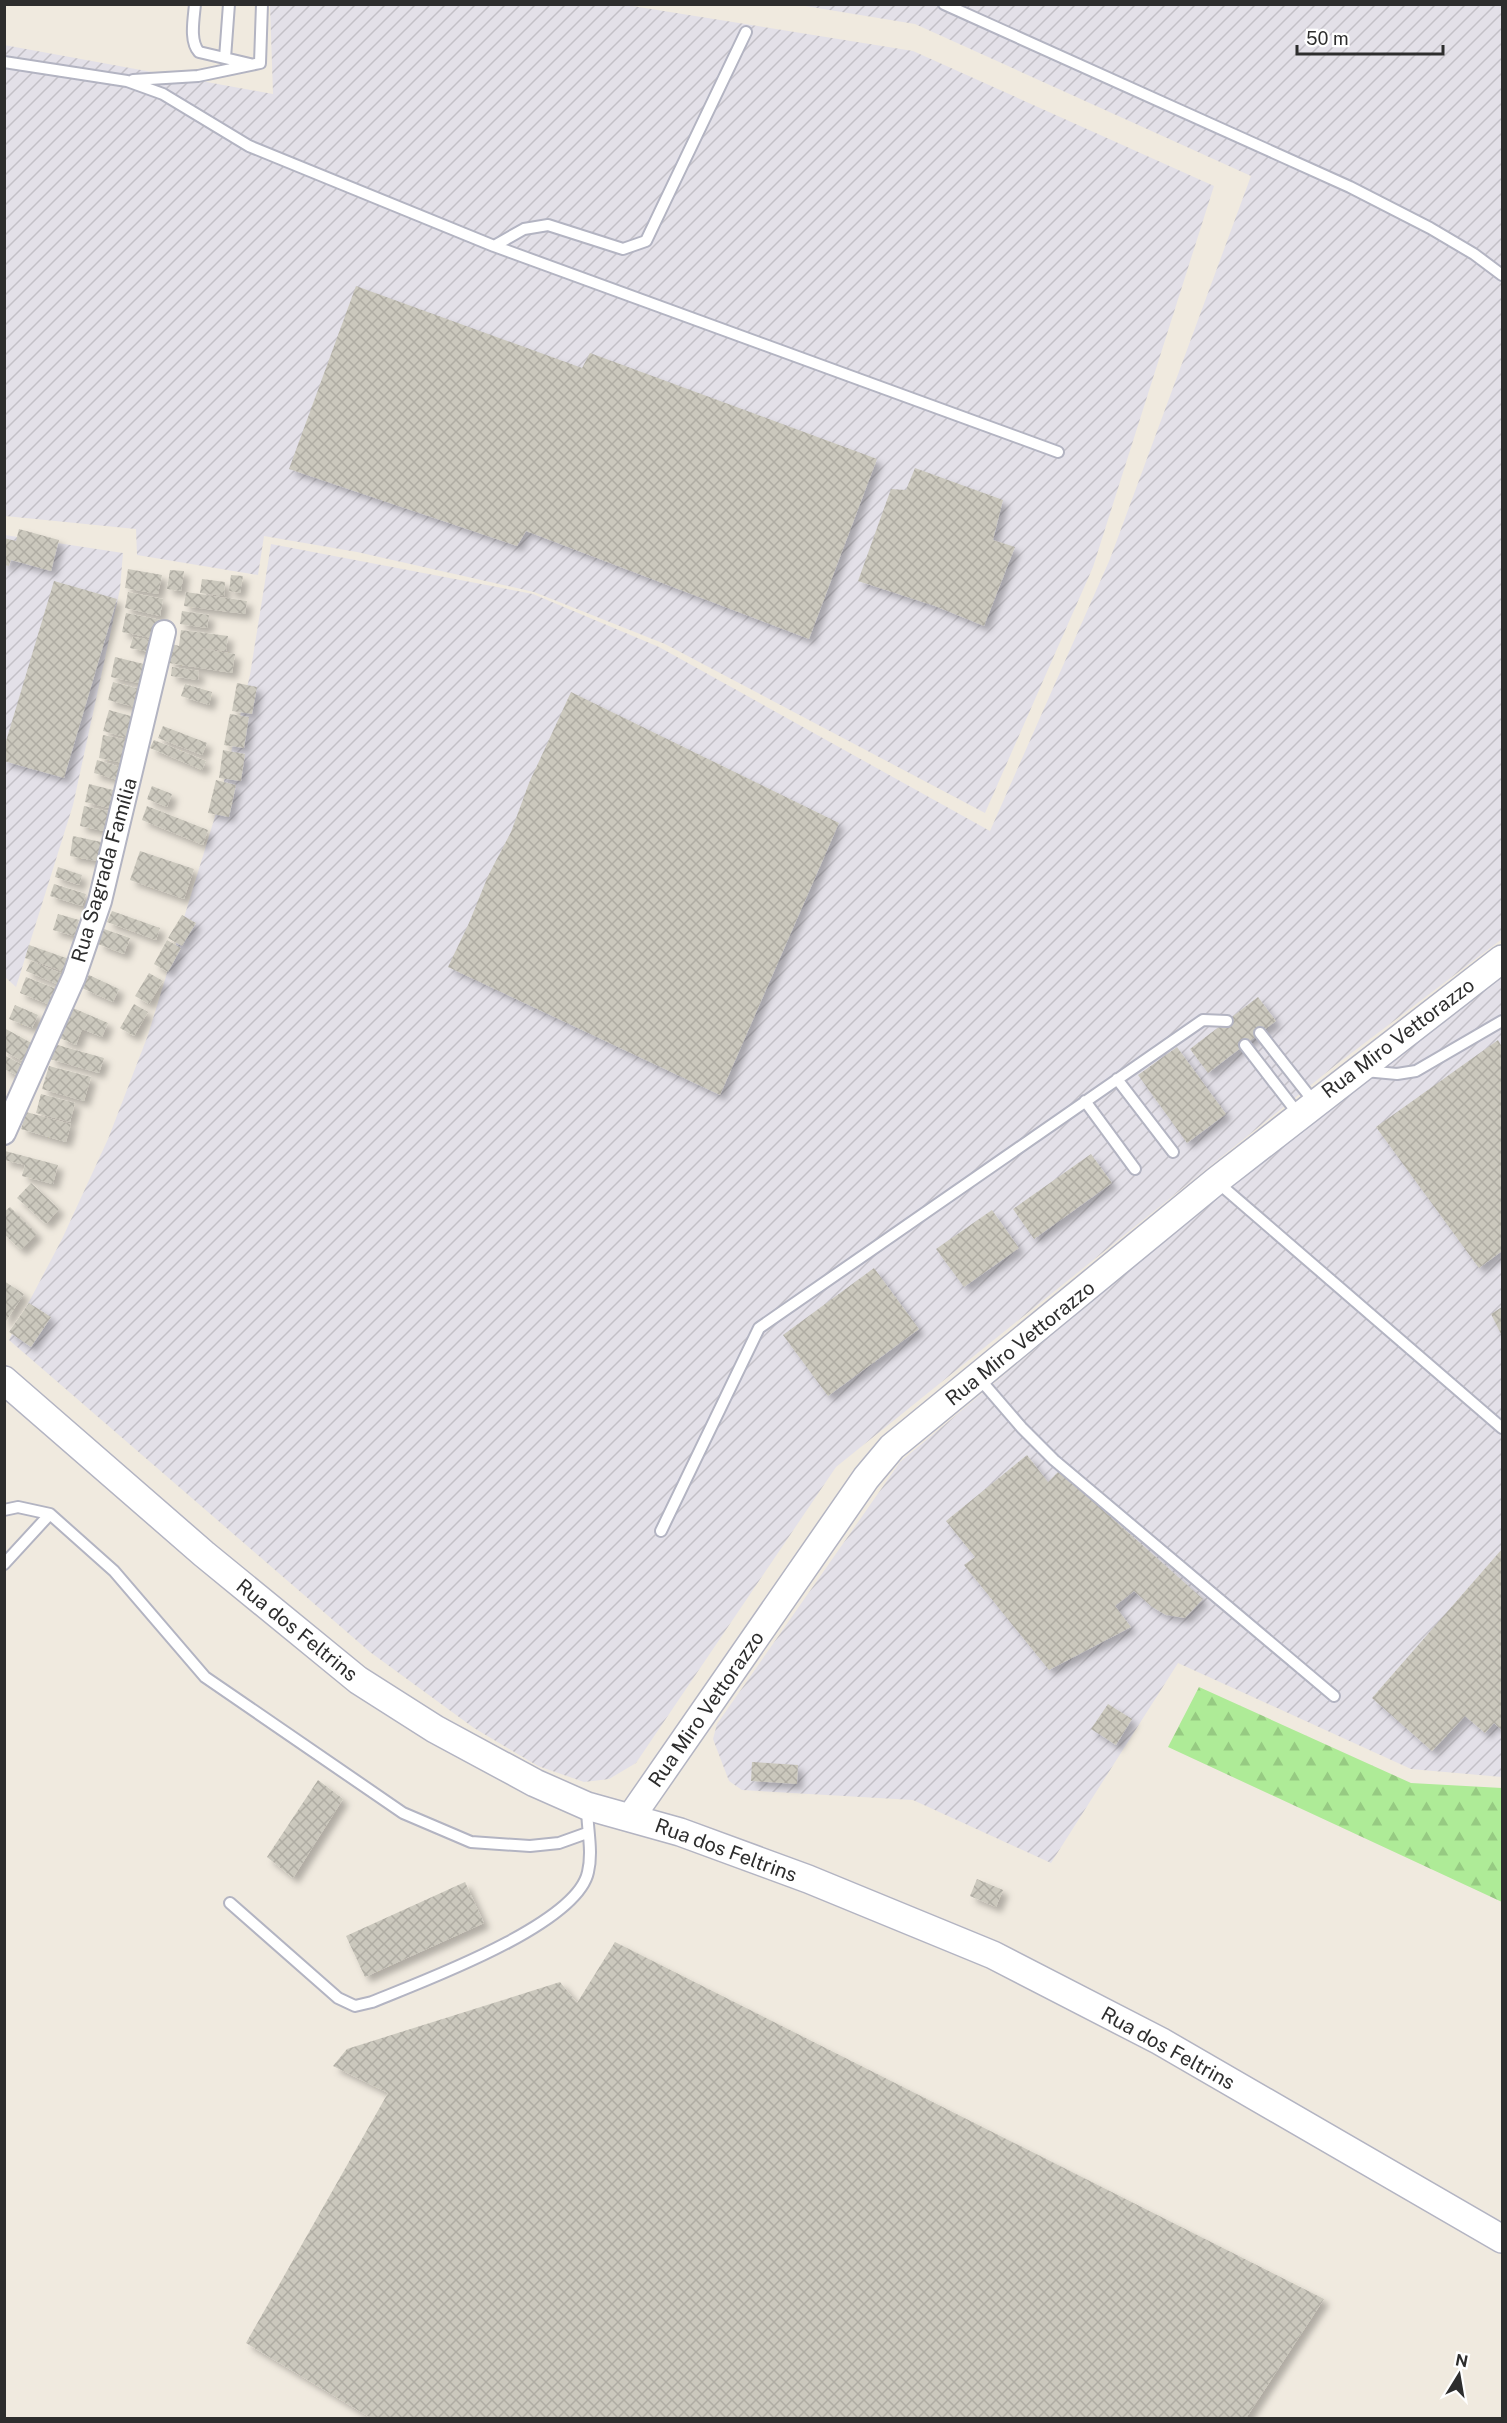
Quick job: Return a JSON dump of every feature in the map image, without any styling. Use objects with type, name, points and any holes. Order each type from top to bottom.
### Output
[{"type":"street","name":"Rua Sagrada Família","points":[[4,1133],[74,977],[100,901],[164,632]]},
{"type":"street","name":"Rua Miro Vettorazzo","points":[[631,1817],[866,1478],[892,1448],[1216,1181],[1306,1109],[1503,959]]},
{"type":"street","name":"Rua dos Feltrins","points":[[4,1380],[204,1554],[358,1680],[435,1729],[535,1783],[587,1806],[680,1832],[808,1879],[993,1955],[1160,2041],[1503,2240]]},
{"type":"lane","points":[[195,4],[194,41],[199,52],[255,65]]},
{"type":"lane","points":[[225,58],[229,4]]},
{"type":"lane","points":[[127,81],[198,76],[260,63],[262,4]]},
{"type":"lane","points":[[944,4],[1350,187],[1430,228],[1474,254],[1503,275]]},
{"type":"lane","points":[[494,246],[524,229],[548,225],[623,249],[646,241],[746,32]]},
{"type":"lane","points":[[4,62],[127,81],[163,94],[249,146],[494,246],[1058,452]]},
{"type":"lane","points":[[662,1531],[759,1328],[1203,1020],[1227,1021]]},
{"type":"lane","points":[[1356,1071],[1397,1074],[1416,1071],[1503,1021]]},
{"type":"lane","points":[[1260,1033],[1306,1109]]},
{"type":"lane","points":[[1245,1045],[1306,1109]]},
{"type":"lane","points":[[1117,1080],[1173,1152]]},
{"type":"lane","points":[[1085,1101],[1135,1169]]},
{"type":"lane","points":[[1216,1181],[1503,1428]]},
{"type":"lane","points":[[978,1377],[1022,1428],[1054,1460],[1334,1696]]},
{"type":"lane","points":[[4,1510],[18,1508],[50,1514],[114,1570],[205,1677],[403,1813],[471,1842],[530,1846],[560,1843],[587,1833]]},
{"type":"lane","points":[[4,1564],[50,1514]]},
{"type":"lane","points":[[230,1903],[338,1998],[356,2006],[372,2002],[486,1955],[561,1909],[579,1892],[588,1872],[587,1806]]},
{"type":"shaded area","points":[[270,5],[626,5],[913,51],[1214,186],[1093,567],[985,813],[665,644],[534,592],[357,552],[264,536],[258,575],[137,555],[136,529],[5,516],[4,45],[273,94]]},
{"type":"shaded area","points":[[799,5],[1502,5],[1502,939],[1337,1064],[836,1467],[636,1763],[609,1779],[584,1782],[538,1766],[474,1728],[370,1652],[9,1340],[62,1239],[108,1139],[148,1035],[217,810],[250,675],[271,544],[533,594],[659,647],[990,831],[1110,559],[1251,176],[915,24]]},
{"type":"shaded area","points":[[5,535],[123,553],[120,589],[73,805],[16,987],[5,977]]},
{"type":"shaded area","points":[[1502,972],[1502,1777],[1411,1769],[1178,1663],[1051,1863],[913,1800],[742,1790],[729,1781],[713,1739],[717,1724],[900,1462],[1239,1178]]},
{"type":"green space","points":[[1199,1687],[1411,1783],[1502,1788],[1502,1902],[1168,1747]]},
{"type":"building","points":[[356,286],[582,368],[590,353],[877,459],[809,639],[526,531],[517,546],[289,469]]},
{"type":"building","points":[[915,468],[1003,500],[993,540],[1015,547],[984,626],[935,606],[858,581],[891,489],[906,490]]},
{"type":"building","points":[[19,529],[59,540],[51,571],[11,560],[9,566],[4,565],[4,538],[16,541]]},
{"type":"building","points":[[128,569],[162,575],[158,594],[125,588]]},
{"type":"building","points":[[170,570],[184,571],[181,591],[167,589]]},
{"type":"building","points":[[231,575],[243,576],[240,593],[229,591]]},
{"type":"building","points":[[202,579],[225,582],[224,596],[200,593]]},
{"type":"building","points":[[54,581],[117,599],[64,778],[4,761],[4,748]]},
{"type":"building","points":[[128,592],[163,599],[160,616],[125,608]]},
{"type":"building","points":[[186,592],[247,601],[245,614],[184,606]]},
{"type":"building","points":[[182,611],[209,615],[207,628],[180,624]]},
{"type":"building","points":[[126,613],[161,620],[157,639],[122,632]]},
{"type":"building","points":[[181,630],[228,636],[226,651],[189,647],[235,654],[232,673],[169,663],[172,644],[179,646]]},
{"type":"building","points":[[133,637],[151,640],[149,652],[130,648]]},
{"type":"building","points":[[115,657],[152,666],[148,685],[111,677]]},
{"type":"building","points":[[172,667],[199,671],[198,680],[171,676]]},
{"type":"building","points":[[113,682],[143,690],[139,708],[108,700]]},
{"type":"building","points":[[237,683],[257,687],[252,714],[232,711]]},
{"type":"building","points":[[185,684],[212,692],[209,705],[181,696]]},
{"type":"building","points":[[571,692],[839,823],[720,1095],[448,967],[488,876],[511,832],[529,783]]},
{"type":"building","points":[[109,710],[138,718],[133,739],[103,731]]},
{"type":"building","points":[[230,714],[249,717],[244,748],[224,745]]},
{"type":"building","points":[[163,726],[207,743],[202,755],[158,738]]},
{"type":"building","points":[[103,735],[133,741],[128,764],[99,758]]},
{"type":"building","points":[[154,740],[206,761],[202,770],[150,748]]},
{"type":"building","points":[[223,750],[245,754],[241,781],[219,778]]},
{"type":"building","points":[[97,760],[124,768],[121,781],[94,773]]},
{"type":"building","points":[[216,780],[236,785],[229,817],[208,813]]},
{"type":"building","points":[[89,784],[121,792],[117,810],[85,802]]},
{"type":"building","points":[[152,786],[172,794],[167,807],[147,799]]},
{"type":"building","points":[[84,806],[113,812],[109,832],[80,826]]},
{"type":"building","points":[[147,806],[208,830],[203,845],[142,820]]},
{"type":"building","points":[[73,836],[106,843],[102,862],[70,856]]},
{"type":"building","points":[[140,851],[194,869],[184,899],[130,880]]},
{"type":"building","points":[[58,867],[82,875],[79,885],[55,877]]},
{"type":"building","points":[[54,884],[86,894],[82,906],[50,896]]},
{"type":"building","points":[[112,911],[160,928],[156,940],[107,922]]},
{"type":"building","points":[[58,914],[79,920],[74,936],[53,930]]},
{"type":"building","points":[[182,915],[196,923],[182,946],[168,938]]},
{"type":"building","points":[[104,929],[130,938],[124,954],[98,944]]},
{"type":"building","points":[[167,940],[181,948],[168,972],[154,964]]},
{"type":"building","points":[[29,945],[69,959],[65,972],[25,958]]},
{"type":"building","points":[[31,961],[63,974],[59,985],[26,971]]},
{"type":"building","points":[[149,973],[163,981],[149,1004],[135,996]]},
{"type":"building","points":[[89,975],[119,989],[113,1002],[82,988]]},
{"type":"building","points":[[26,977],[61,991],[55,1007],[20,993]]},
{"type":"building","points":[[1258,997],[1276,1021],[1208,1073],[1190,1049]]},
{"type":"building","points":[[134,1004],[148,1012],[134,1036],[120,1028]]},
{"type":"building","points":[[15,1005],[38,1015],[32,1028],[9,1019]]},
{"type":"building","points":[[73,1008],[108,1023],[102,1037],[82,1029],[76,1045],[60,1038]]},
{"type":"building","points":[[4,1028],[37,1046],[28,1064],[4,1051]]},
{"type":"building","points":[[1498,1040],[1502,1047],[1502,1251],[1479,1268],[1376,1127]]},
{"type":"building","points":[[54,1044],[104,1058],[99,1073],[50,1059]]},
{"type":"building","points":[[1177,1047],[1226,1114],[1187,1143],[1138,1075]]},
{"type":"building","points":[[4,1055],[26,1067],[20,1077],[4,1069]]},
{"type":"building","points":[[49,1066],[91,1077],[84,1101],[42,1089]]},
{"type":"building","points":[[41,1094],[75,1103],[70,1122],[36,1113]]},
{"type":"building","points":[[26,1112],[71,1124],[66,1142],[21,1129]]},
{"type":"building","points":[[5,1151],[58,1165],[53,1184],[22,1176],[25,1165],[4,1160]]},
{"type":"building","points":[[1091,1154],[1112,1183],[1034,1239],[1013,1209]]},
{"type":"building","points":[[31,1183],[59,1209],[46,1224],[17,1198]]},
{"type":"building","points":[[10,1207],[37,1234],[21,1250],[4,1234],[4,1212]]},
{"type":"building","points":[[992,1210],[1019,1248],[964,1287],[936,1249]]},
{"type":"building","points":[[874,1268],[919,1329],[828,1396],[783,1335]]},
{"type":"building","points":[[4,1281],[24,1294],[4,1324]]},
{"type":"building","points":[[29,1303],[51,1317],[31,1347],[9,1332]]},
{"type":"building","points":[[1502,1307],[1502,1336],[1491,1314]]},
{"type":"building","points":[[1027,1455],[1048,1482],[1059,1471],[1203,1599],[1185,1618],[1166,1615],[1152,1607],[1134,1591],[1115,1606],[1131,1627],[1049,1670],[964,1565],[975,1557],[946,1521]]},
{"type":"building","points":[[1502,1549],[1502,1730],[1494,1723],[1485,1733],[1465,1716],[1432,1751],[1372,1698]]},
{"type":"building","points":[[1108,1704],[1132,1719],[1116,1745],[1091,1729]]},
{"type":"building","points":[[752,1762],[798,1765],[797,1784],[751,1781]]},
{"type":"building","points":[[318,1780],[343,1799],[293,1878],[267,1857]]},
{"type":"building","points":[[977,1879],[1003,1890],[996,1907],[970,1896]]},
{"type":"building","points":[[465,1882],[484,1923],[365,1977],[346,1936]]},
{"type":"building","points":[[615,1942],[1324,2299],[1246,2418],[371,2418],[246,2343],[388,2093],[333,2066],[347,2049],[560,1982],[577,2003]]}]
